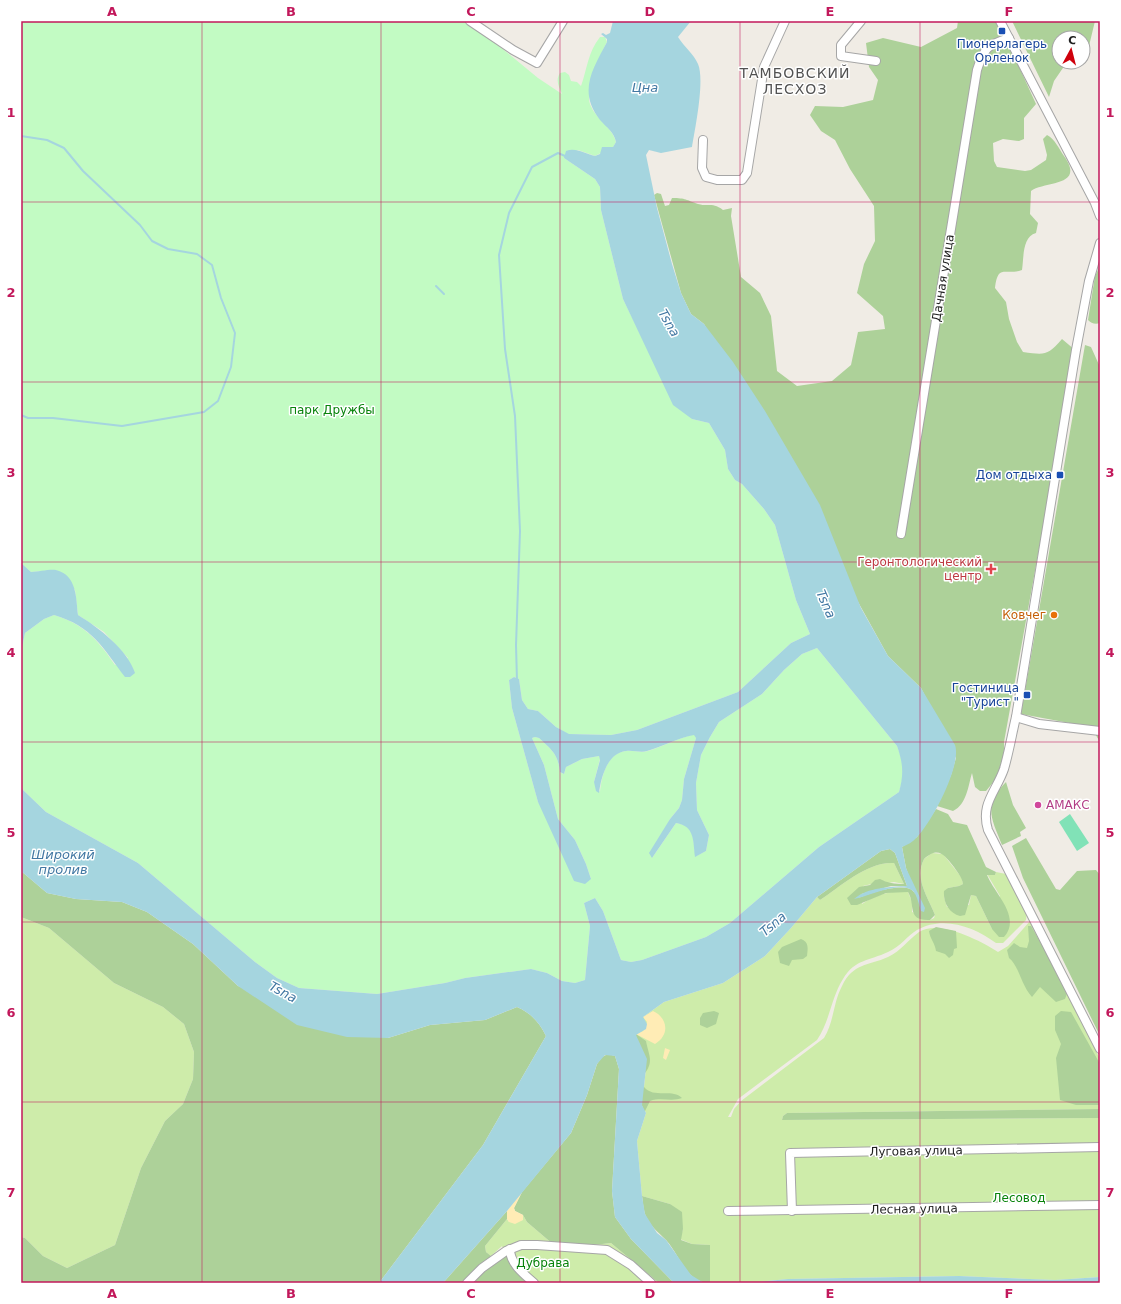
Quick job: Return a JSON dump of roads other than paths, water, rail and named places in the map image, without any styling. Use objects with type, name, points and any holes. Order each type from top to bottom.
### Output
[{"type":"street","points":[[470,21],[513,50],[537,63],[563,21]]},
{"type":"street","points":[[703,140],[702,168],[706,177],[718,180],[742,180],[748,173],[764,67],[785,21]]},
{"type":"street","points":[[861,21],[841,45],[840,56],[876,61]]},
{"type":"street","points":[[1000,21],[1095,203],[1100,216]]},
{"type":"street","name":"Дачная улица","points":[[901,534],[977,70],[985,49],[992,44],[1009,38]]},
{"type":"street","points":[[1100,243],[1089,281],[1077,344],[1016,717],[1004,768],[995,790],[988,800],[985,820],[988,830],[1100,1049]]},
{"type":"street","points":[[1016,717],[1039,724],[1100,731]]},
{"type":"street","name":"Луговая улица","points":[[792,1211],[790,1153],[1100,1147]]},
{"type":"street","name":"Лесная улица","points":[[728,1211],[1100,1205]]},
{"type":"street","points":[[467,1283],[482,1268],[510,1249],[521,1245],[607,1250],[631,1264],[651,1283]]},
{"type":"street","points":[[510,1249],[514,1264],[534,1283]]},
{"type":"water","name":"Цна","points":[[613,21],[691,21],[678,37],[696,60],[700,71],[699,105],[692,147],[661,153],[649,150],[646,155],[657,208],[681,293],[691,314],[704,324],[733,362],[765,411],[820,505],[861,608],[888,656],[921,688],[955,745],[956,754],[954,766],[944,793],[923,830],[915,839],[902,847],[906,868],[925,908],[924,912],[921,911],[913,891],[907,888],[892,888],[854,899],[872,890],[886,887],[907,886],[895,853],[890,849],[881,851],[817,897],[765,956],[723,983],[664,1002],[643,1017],[647,1024],[646,1029],[636,1035],[647,1059],[642,1105],[646,1113],[637,1141],[645,1214],[657,1233],[666,1240],[691,1275],[704,1283],[674,1283],[631,1239],[615,1217],[612,1191],[619,1069],[615,1056],[605,1055],[597,1064],[587,1095],[571,1133],[507,1211],[443,1283],[379,1283],[483,1145],[546,1036],[540,1026],[534,1018],[517,1007],[485,1020],[430,1025],[388,1038],[347,1037],[297,1025],[238,986],[193,944],[147,912],[122,902],[76,899],[47,893],[21,871],[21,785],[23,790],[46,812],[138,863],[255,962],[277,978],[299,988],[377,994],[445,983],[465,978],[531,969],[547,973],[562,981],[575,983],[585,980],[590,926],[584,903],[595,898],[603,911],[621,960],[631,962],[642,960],[706,937],[730,923],[819,847],[899,792],[902,780],[902,769],[901,758],[897,746],[817,648],[802,654],[784,670],[762,694],[719,722],[710,737],[701,755],[696,783],[697,810],[709,835],[706,851],[695,857],[693,840],[690,831],[687,827],[676,823],[652,858],[649,853],[670,819],[679,808],[682,800],[684,779],[696,738],[694,735],[647,751],[626,751],[614,756],[603,774],[599,793],[596,791],[594,782],[600,760],[599,756],[582,759],[566,767],[564,774],[560,772],[558,761],[551,749],[539,738],[532,738],[544,765],[558,819],[575,840],[586,864],[591,879],[585,884],[574,881],[538,802],[512,708],[509,680],[514,677],[519,679],[522,700],[528,709],[538,711],[556,727],[569,734],[611,735],[637,730],[738,692],[791,643],[810,634],[796,600],[775,525],[764,509],[742,484],[735,480],[728,469],[725,450],[709,423],[692,419],[673,405],[623,299],[601,210],[600,187],[595,179],[564,158],[566,151],[570,150],[577,150],[595,156],[600,154],[602,147],[613,147],[616,142],[612,133],[593,110],[589,90],[592,72],[607,42],[607,39],[601,34],[603,33],[606,35],[610,33]]},
{"type":"water","points":[[21,563],[31,572],[56,570],[68,577],[72,582],[76,595],[78,615],[103,633],[119,648],[126,656],[135,673],[130,677],[125,677],[96,639],[78,625],[54,615],[44,619],[25,633],[21,652]]},
{"type":"water","points":[[959,1276],[1055,1280],[1100,1277],[1100,1283],[748,1283],[788,1279]]},
{"type":"waterway","points":[[21,136],[47,140],[64,148],[83,171],[140,225],[152,241],[168,249],[197,254],[212,265],[221,298],[235,333],[231,367],[218,401],[204,412],[122,426],[53,418],[28,418],[21,415]]},
{"type":"waterway","points":[[517,681],[516,645],[520,531],[515,416],[505,349],[499,255],[509,213],[532,167],[558,153],[565,156]]},
{"type":"waterway","points":[[436,286],[444,294]]},
{"type":"place","name":"Пионерлагерь Орленок","points":[[1002,31]]},
{"type":"place","name":"Дом отдыха","points":[[1060,475]]},
{"type":"place","name":"Геронтологический центр","points":[[991,569]]},
{"type":"place","name":"Ковчег","points":[[1054,615]]},
{"type":"place","name":"Гостиница \"Турист \"","points":[[1027,695]]},
{"type":"place","name":"АМАКС","points":[[1038,805]]},
{"type":"district","name":"ТАМБОВСКИЙ ЛЕСХОЗ","points":[[795,82]]},
{"type":"water label","name":"Tsna","points":[[669,323]]},
{"type":"water label","name":"Tsna","points":[[826,604]]},
{"type":"water label","name":"Широкий пролив","points":[[63,862]]},
{"type":"water label","name":"Tsna","points":[[773,924]]},
{"type":"water label","name":"Tsna","points":[[283,992]]},
{"type":"park label","name":"парк Дружбы","points":[[332,410]]},
{"type":"park label","name":"Лесовод","points":[[1019,1198]]},
{"type":"park label","name":"Дубрава","points":[[543,1263]]}]
